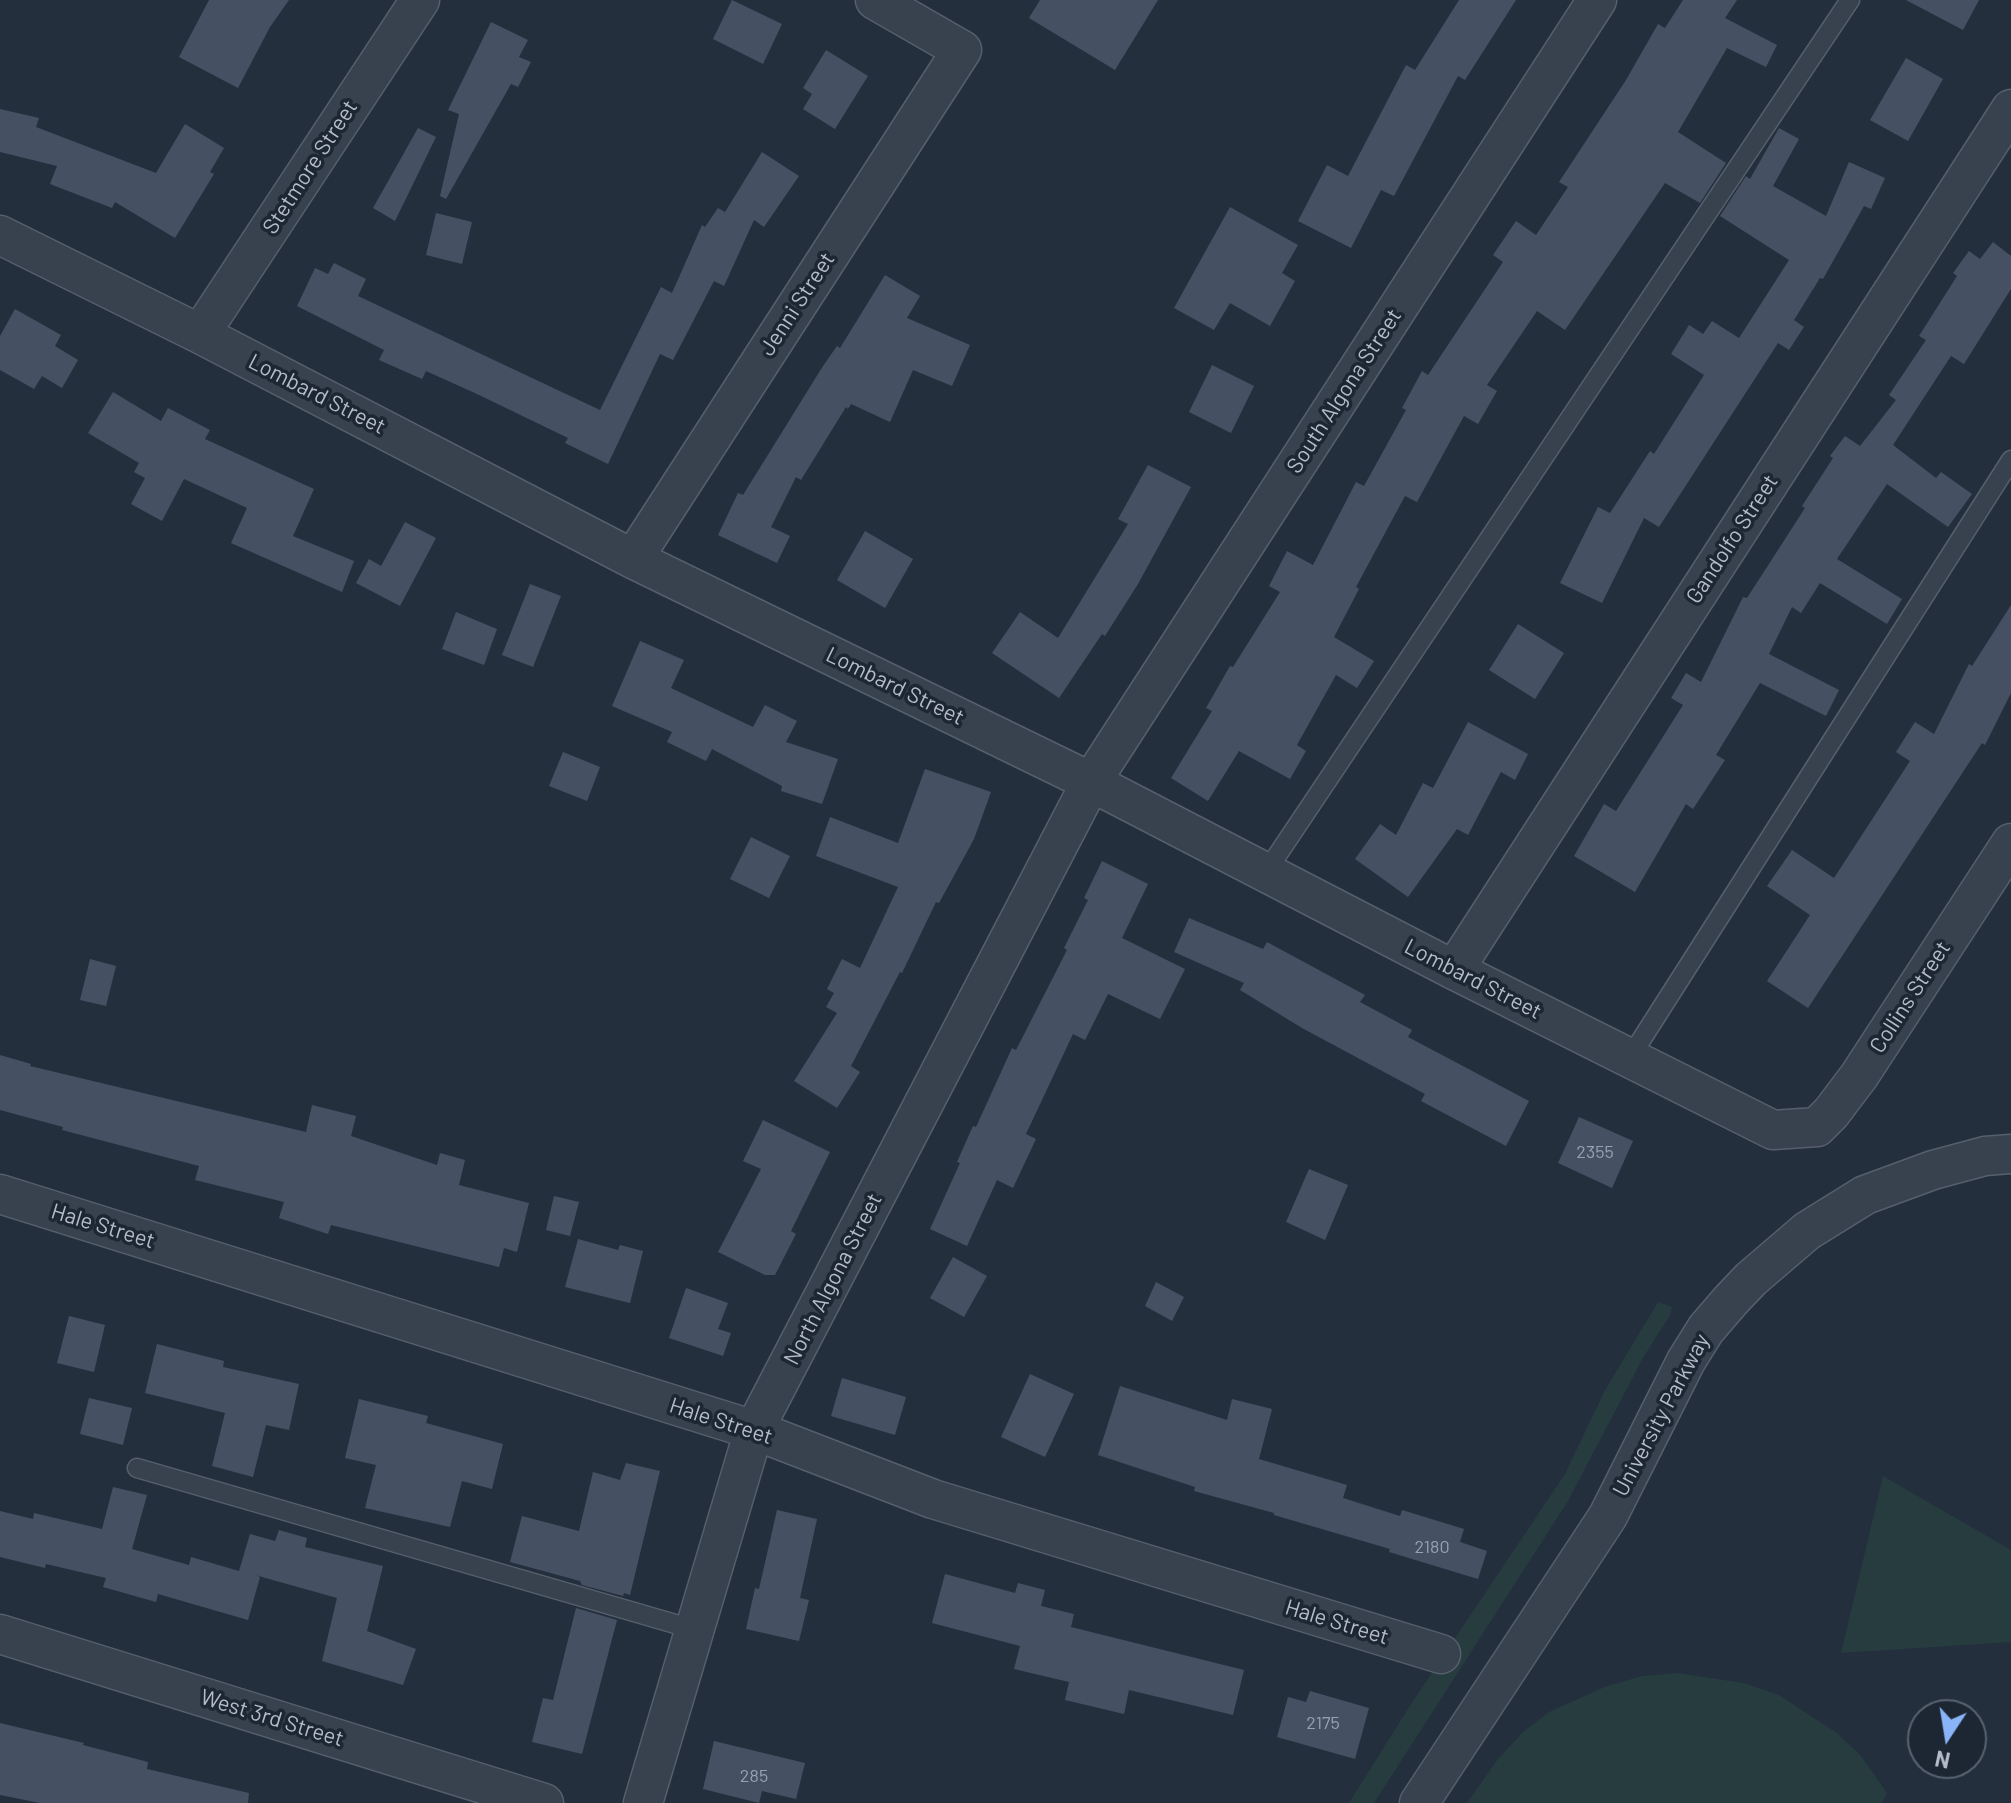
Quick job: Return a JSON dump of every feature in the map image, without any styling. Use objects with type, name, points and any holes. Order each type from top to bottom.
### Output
[{"type":"street","name":"Stetmore Street","points":[[200,334],[420,0]]},
{"type":"street","name":"Jenni Street","points":[[633,559],[962,50],[875,0]]},
{"type":"street","name":"South Algona Street","points":[[1091,782],[1597,0]]},
{"type":"street","name":"Gandolfo Street","points":[[1454,970],[2011,109]]},
{"type":"street","name":"Lombard Street","points":[[0,235],[200,334],[633,559],[1091,782],[1750,1121],[1773,1130],[1792,1130]]},
{"type":"street","name":"North Algona Street","points":[[643,1803],[754,1430],[1091,782]]},
{"type":"street","name":"Collins Street","points":[[1792,1130],[1817,1127],[1840,1100],[2011,843]]},
{"type":"street","name":"University Parkway","points":[[1419,1803],[1608,1516],[1686,1361],[1706,1329],[1731,1300],[1759,1271],[1807,1231],[1865,1195],[1933,1170],[1985,1156],[2011,1154]]},
{"type":"street","name":"Hale Street","points":[[0,1194],[754,1430],[933,1499],[1441,1654]]},
{"type":"street","name":"West 3rd Street","points":[[0,1634],[544,1803]]},
{"type":"lane","points":[[1266,872],[1850,0]]},
{"type":"lane","points":[[1629,1059],[2011,460]]},
{"type":"lane","points":[[137,1468],[696,1630]]},
{"type":"green space","points":[[1658,1302],[1672,1307],[1670,1315],[1643,1358],[1568,1501],[1374,1803],[1349,1803],[1411,1704],[1565,1474],[1605,1390]]},
{"type":"green space","points":[[1883,1476],[2011,1550],[2011,1642],[1841,1653]]},
{"type":"green space","points":[[1677,1673],[1744,1683],[1779,1695],[1837,1733],[1861,1756],[1887,1793],[1881,1803],[1467,1803],[1498,1759],[1523,1732],[1549,1712],[1607,1686],[1642,1676]]},
{"type":"building","points":[[209,0],[289,0],[270,27],[238,88],[179,57]]},
{"type":"building","points":[[732,0],[782,24],[763,64],[713,39]]},
{"type":"building","points":[[1040,0],[1158,0],[1115,70],[1029,18]]},
{"type":"building","points":[[1459,0],[1516,0],[1465,80],[1458,76],[1394,196],[1381,190],[1351,248],[1298,221],[1327,165],[1348,176],[1406,65],[1415,70]]},
{"type":"building","points":[[1683,0],[1737,0],[1725,18],[1777,45],[1766,67],[1727,48],[1678,132],[1726,163],[1700,203],[1665,183],[1565,330],[1537,311],[1487,385],[1497,391],[1478,424],[1464,416],[1417,502],[1405,496],[1356,587],[1359,589],[1334,637],[1374,661],[1357,688],[1336,675],[1297,745],[1306,751],[1290,779],[1239,751],[1208,801],[1171,778],[1212,711],[1206,708],[1230,666],[1233,667],[1280,592],[1269,586],[1287,551],[1313,565],[1356,482],[1364,486],[1406,410],[1402,408],[1422,371],[1428,375],[1503,262],[1493,255],[1516,221],[1536,235],[1568,187],[1559,182],[1626,80],[1658,24],[1665,28]]},
{"type":"building","points":[[1906,0],[1979,0],[1963,30]]},
{"type":"building","points":[[491,22],[528,40],[519,57],[531,62],[518,87],[511,84],[446,199],[440,196],[459,114],[448,110]]},
{"type":"building","points":[[826,50],[868,76],[835,129],[803,109],[812,94],[803,88]]},
{"type":"building","points":[[1906,58],[1943,79],[1908,141],[1870,120]]},
{"type":"building","points":[[0,109],[39,118],[36,127],[156,173],[185,124],[224,148],[210,172],[214,174],[175,238],[115,202],[112,208],[50,184],[57,166],[0,152]]},
{"type":"building","points":[[418,128],[436,137],[395,221],[373,208]]},
{"type":"building","points":[[1779,128],[1799,139],[1773,186],[1826,216],[1849,162],[1885,178],[1871,209],[1864,206],[1823,279],[1820,278],[1794,320],[1804,327],[1789,350],[1778,343],[1659,527],[1644,518],[1602,603],[1560,583],[1598,507],[1610,513],[1650,451],[1654,454],[1704,375],[1671,354],[1689,325],[1703,334],[1712,321],[1739,338],[1789,260],[1720,216],[1746,176],[1750,179]]},
{"type":"building","points":[[762,152],[799,176],[764,227],[754,220],[724,286],[714,281],[673,360],[660,354],[608,464],[565,443],[568,438],[477,394],[426,371],[422,379],[379,360],[384,350],[297,306],[315,268],[328,274],[334,263],[366,279],[358,296],[600,410],[661,287],[672,293],[702,225],[705,227],[718,208],[725,212]]},
{"type":"building","points":[[1230,207],[1298,245],[1282,273],[1295,281],[1270,326],[1230,303],[1214,330],[1174,308]]},
{"type":"building","points":[[436,213],[472,222],[462,264],[426,255]]},
{"type":"building","points":[[1993,242],[2011,256],[2011,289],[1964,364],[1951,356],[1893,445],[1936,478],[1941,472],[1972,494],[1948,527],[1887,484],[1837,559],[1902,599],[1887,624],[1820,583],[1801,613],[1792,607],[1769,654],[1839,690],[1826,716],[1760,683],[1716,755],[1725,760],[1693,809],[1686,804],[1635,892],[1574,856],[1604,804],[1616,811],[1683,705],[1671,698],[1686,673],[1701,682],[1743,597],[1747,598],[1805,508],[1802,506],[1833,458],[1830,456],[1845,436],[1860,446],[1896,400],[1889,395],[1926,340],[1919,336],[1957,276],[1953,273],[1969,251],[1980,259]]},
{"type":"building","points":[[885,275],[920,296],[907,318],[970,345],[952,386],[913,370],[890,422],[851,404],[848,409],[846,407],[801,480],[796,477],[771,527],[790,536],[777,563],[718,535],[738,493],[743,495],[823,366],[837,346],[840,348]]},
{"type":"building","points":[[15,309],[61,335],[55,346],[78,360],[62,388],[42,376],[34,389],[0,370],[0,336]]},
{"type":"building","points":[[1212,365],[1254,386],[1231,433],[1189,412]]},
{"type":"building","points":[[113,392],[161,421],[168,408],[210,430],[205,439],[314,489],[293,536],[354,561],[342,592],[231,543],[247,508],[184,479],[162,521],[131,504],[145,478],[134,472],[139,463],[88,433]]},
{"type":"building","points":[[1148,465],[1191,487],[1138,584],[1105,636],[1102,634],[1059,698],[992,653],[1020,612],[1058,638],[1128,524],[1118,519]]},
{"type":"building","points":[[405,522],[436,538],[400,606],[356,583],[369,559],[381,566]]},
{"type":"building","points":[[865,531],[913,559],[885,608],[837,580]]},
{"type":"building","points":[[530,584],[561,596],[533,667],[502,655]]},
{"type":"building","points":[[2011,605],[2011,693],[1985,745],[1982,743],[1808,1008],[1767,981],[1810,915],[1767,886],[1792,850],[1834,878],[1910,761],[1896,752],[1915,722],[1934,734],[1969,664],[1972,666]]},
{"type":"building","points":[[456,612],[497,629],[484,665],[442,649]]},
{"type":"building","points":[[1518,624],[1564,653],[1535,699],[1489,670]]},
{"type":"building","points":[[640,641],[684,660],[671,688],[753,727],[765,705],[797,721],[786,742],[838,759],[822,804],[781,791],[782,786],[712,749],[706,761],[667,742],[672,732],[612,706]]},
{"type":"building","points":[[1468,722],[1528,754],[1515,780],[1501,772],[1468,835],[1457,829],[1408,897],[1355,859],[1380,824],[1396,835],[1423,783],[1433,788]]},
{"type":"building","points":[[563,752],[600,767],[587,801],[549,786]]},
{"type":"building","points":[[925,769],[991,792],[974,839],[939,903],[936,902],[902,973],[851,1066],[860,1072],[837,1108],[794,1081],[837,1013],[826,1007],[834,993],[827,989],[842,959],[860,968],[898,887],[816,856],[830,817],[898,843]]},
{"type":"building","points":[[751,837],[790,856],[769,898],[730,879]]},
{"type":"building","points":[[1102,861],[1148,884],[1122,938],[1185,969],[1160,1019],[1108,994],[1085,1040],[1073,1034],[1026,1134],[1036,1139],[1013,1188],[997,1180],[967,1246],[930,1229],[973,1126],[976,1127],[1012,1048],[1016,1050],[1067,950],[1064,948],[1088,900],[1084,898]]},
{"type":"building","points":[[1189,918],[1263,949],[1267,942],[1365,995],[1360,1002],[1412,1030],[1408,1037],[1529,1101],[1506,1146],[1421,1101],[1425,1094],[1302,1028],[1240,990],[1244,983],[1174,952]]},
{"type":"building","points":[[90,959],[116,966],[106,1006],[80,1000]]},
{"type":"building","points":[[0,1055],[30,1066],[306,1132],[312,1105],[356,1116],[351,1136],[437,1165],[440,1153],[465,1160],[459,1185],[529,1203],[517,1252],[504,1248],[499,1267],[331,1225],[328,1234],[279,1218],[284,1202],[195,1180],[199,1166],[62,1130],[63,1127],[0,1110]]},
{"type":"building","points":[[1579,1117],[1633,1141],[1612,1188],[1558,1163]]},
{"type":"building","points":[[763,1120],[830,1152],[791,1231],[796,1234],[775,1275],[765,1275],[718,1252],[761,1169],[743,1161]]},
{"type":"building","points":[[1309,1169],[1348,1185],[1325,1240],[1286,1222]]},
{"type":"building","points":[[554,1196],[579,1202],[570,1236],[546,1230]]},
{"type":"building","points":[[578,1239],[618,1250],[620,1245],[643,1251],[630,1303],[565,1287]]},
{"type":"building","points":[[953,1257],[987,1276],[964,1317],[930,1298]]},
{"type":"building","points":[[1156,1282],[1184,1297],[1172,1321],[1145,1306]]},
{"type":"building","points":[[686,1288],[728,1303],[718,1329],[731,1333],[723,1356],[669,1338]]},
{"type":"building","points":[[69,1316],[105,1325],[94,1372],[57,1363]]},
{"type":"building","points":[[157,1344],[224,1361],[223,1367],[299,1384],[289,1430],[266,1425],[253,1477],[212,1466],[225,1413],[145,1393]]},
{"type":"building","points":[[1030,1374],[1074,1394],[1045,1457],[1001,1437]]},
{"type":"building","points":[[842,1378],[906,1397],[895,1435],[831,1416]]},
{"type":"building","points":[[1120,1386],[1227,1420],[1232,1399],[1272,1409],[1259,1459],[1347,1485],[1343,1498],[1400,1516],[1402,1510],[1464,1529],[1460,1542],[1487,1551],[1478,1579],[1274,1513],[1194,1491],[1195,1487],[1098,1455]]},
{"type":"building","points":[[89,1398],[132,1408],[123,1445],[80,1434]]},
{"type":"building","points":[[359,1399],[428,1416],[426,1423],[503,1444],[492,1489],[462,1481],[450,1527],[365,1508],[376,1465],[345,1458]]},
{"type":"building","points":[[626,1463],[660,1471],[630,1595],[624,1593],[623,1596],[582,1585],[580,1581],[510,1562],[522,1516],[579,1531],[593,1472],[620,1480]]},
{"type":"building","points":[[113,1487],[147,1495],[132,1549],[189,1565],[191,1557],[239,1571],[250,1534],[275,1541],[279,1530],[307,1538],[305,1547],[383,1566],[367,1631],[416,1649],[403,1685],[322,1661],[337,1598],[255,1575],[260,1577],[248,1620],[158,1594],[156,1602],[103,1587],[106,1578],[0,1557],[0,1511],[33,1519],[34,1513],[102,1529]]},
{"type":"building","points":[[777,1510],[817,1519],[800,1598],[809,1600],[799,1641],[746,1629],[755,1588],[759,1589]]},
{"type":"building","points":[[945,1574],[1015,1593],[1018,1583],[1045,1590],[1041,1606],[1074,1614],[1071,1627],[1244,1670],[1233,1715],[1129,1690],[1124,1714],[1065,1700],[1069,1682],[1014,1669],[1020,1646],[932,1623]]},
{"type":"building","points":[[576,1608],[617,1620],[582,1754],[532,1742],[543,1698],[553,1700]]},
{"type":"building","points":[[1310,1691],[1369,1708],[1355,1759],[1277,1737],[1288,1697],[1306,1702]]},
{"type":"building","points":[[0,1723],[148,1762],[147,1769],[249,1793],[248,1803],[40,1803],[0,1795]]},
{"type":"building","points":[[714,1741],[805,1763],[796,1799],[762,1791],[759,1803],[703,1789]]}]
